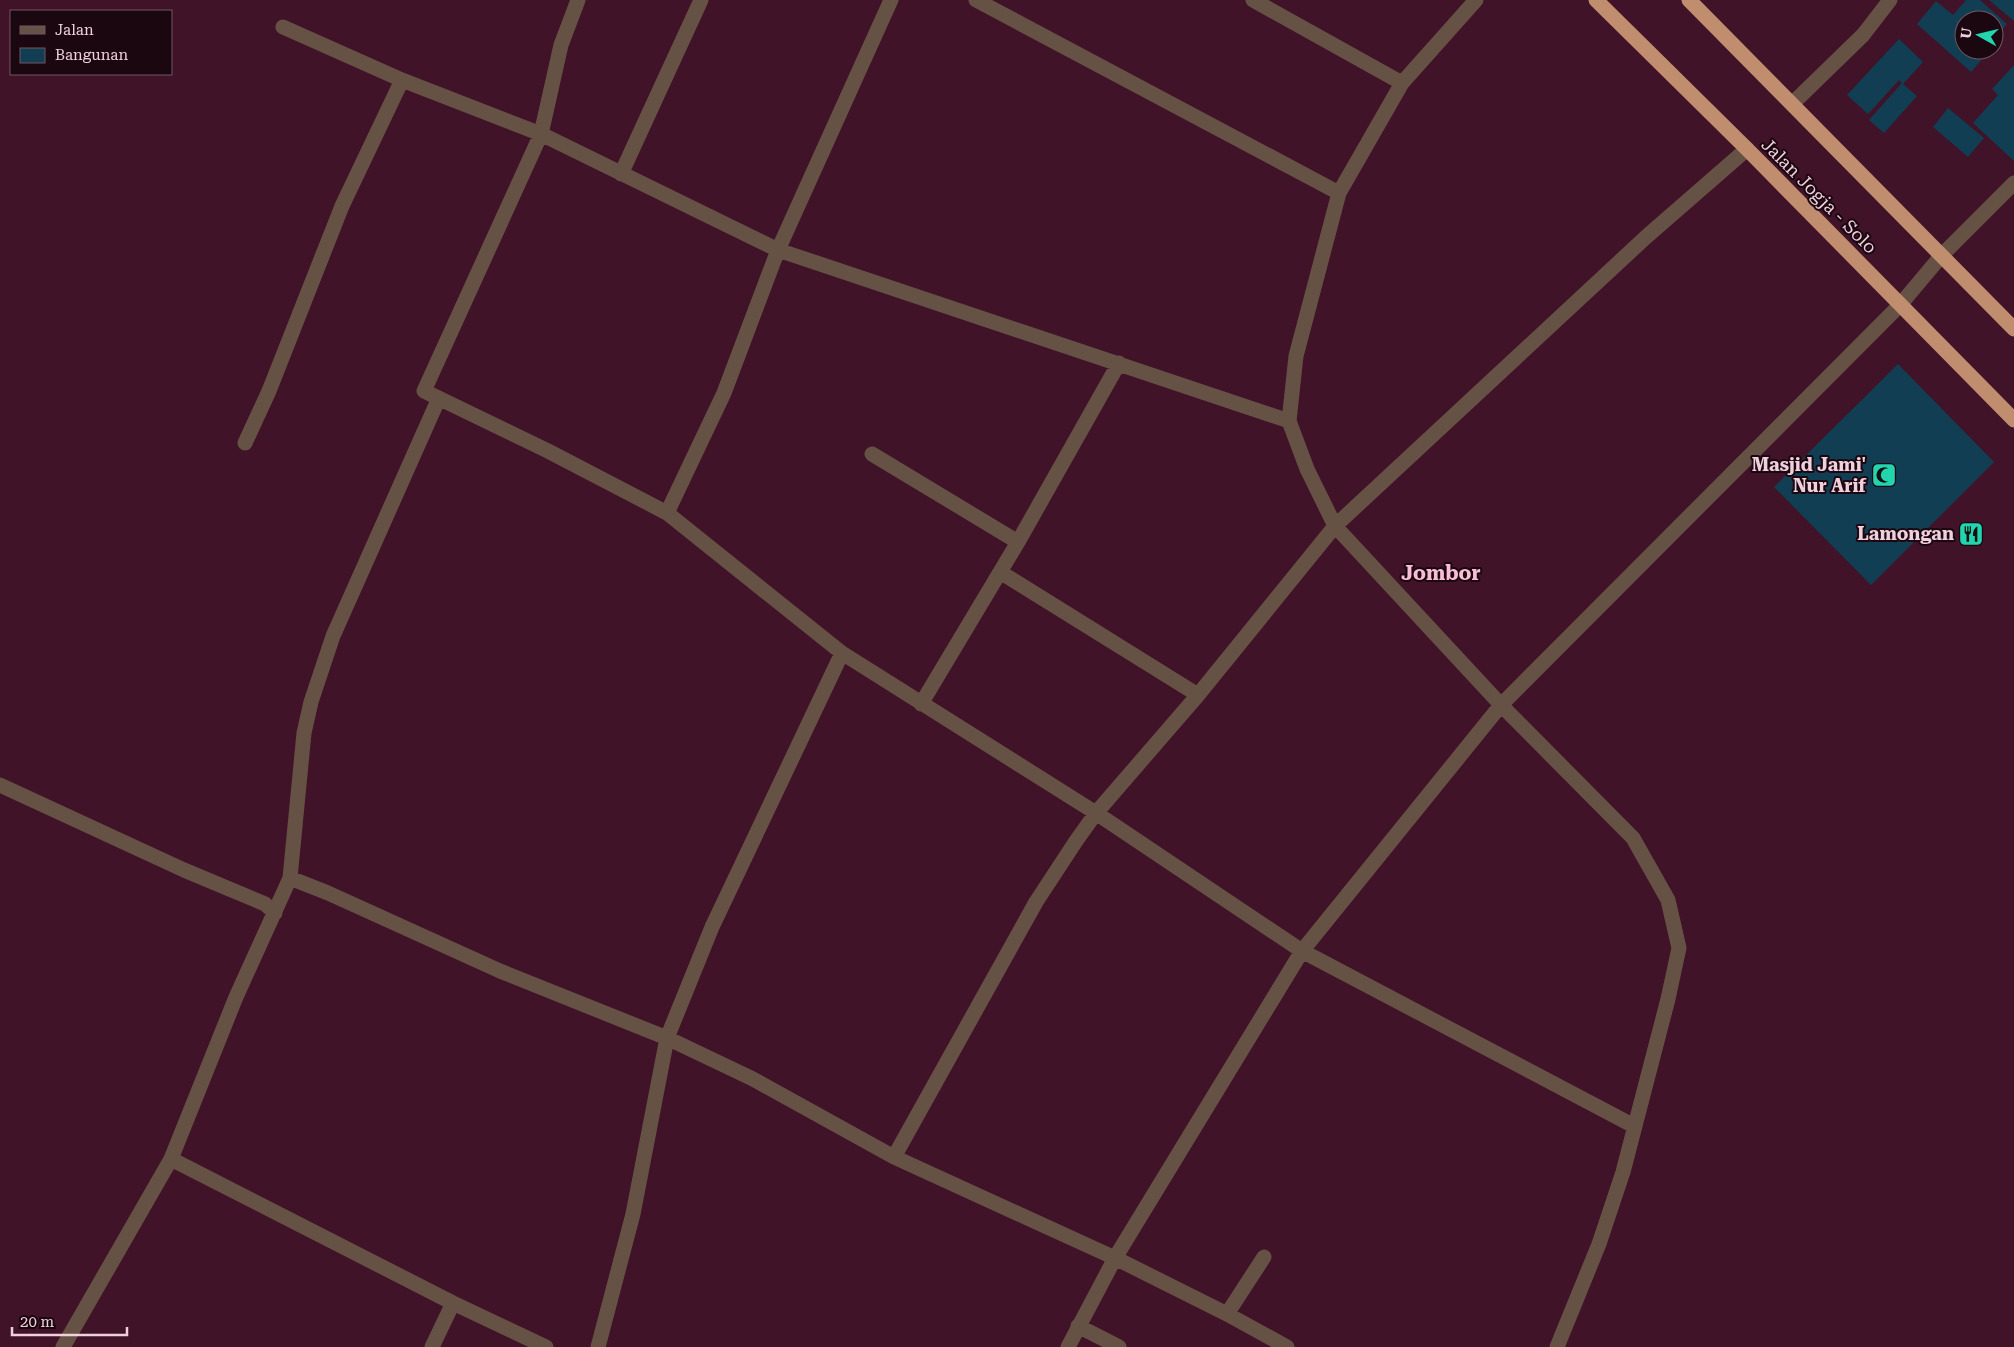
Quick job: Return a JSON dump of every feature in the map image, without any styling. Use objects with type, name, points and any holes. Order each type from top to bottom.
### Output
[{"type":"highway","name":"Jalan Jogja - Solo","points":[[1596,0],[1747,149],[2014,420]]},
{"type":"highway","points":[[1689,0],[2014,329]]},
{"type":"street","points":[[578,0],[561,45],[541,134],[424,391],[548,451],[667,513],[842,653],[1096,813],[1302,951],[1634,1126]]},
{"type":"street","points":[[621,174],[701,0]]},
{"type":"street","points":[[667,513],[724,393],[778,250],[892,0]]},
{"type":"street","points":[[976,0],[1339,193]]},
{"type":"street","points":[[1253,0],[1402,83]]},
{"type":"street","points":[[1476,0],[1402,83],[1339,193],[1296,356],[1289,421],[1307,469],[1334,526],[1501,705],[1633,838],[1668,900],[1679,948],[1623,1172],[1599,1244],[1557,1347]]},
{"type":"street","points":[[1792,104],[1863,35],[1890,0]]},
{"type":"street","points":[[283,27],[402,80],[541,134],[778,250],[1289,421]]},
{"type":"street","points":[[245,443],[269,391],[342,206],[402,80]]},
{"type":"street","points":[[894,1157],[1036,902],[1096,813],[1198,695],[1334,526],[1638,244],[1747,149]]},
{"type":"street","points":[[1068,1347],[1115,1258],[1302,951],[1501,705],[1900,305],[1942,255],[2014,183]]},
{"type":"street","points":[[921,704],[1018,542],[1119,364]]},
{"type":"street","points":[[64,1347],[170,1159],[233,1006],[290,878],[304,734],[311,702],[333,636],[439,398]]},
{"type":"street","points":[[872,454],[1018,542]]},
{"type":"street","points":[[1000,572],[1198,695]]},
{"type":"street","points":[[598,1347],[633,1214],[667,1038],[712,927],[842,653]]},
{"type":"street","points":[[0,785],[184,870],[265,904],[274,913]]},
{"type":"street","points":[[290,878],[328,893],[500,971],[667,1038],[753,1079],[894,1157],[1115,1258],[1227,1314],[1287,1347]]},
{"type":"street","points":[[170,1159],[546,1347]]},
{"type":"street","points":[[1227,1314],[1264,1258]]},
{"type":"street","points":[[432,1347],[453,1302]]},
{"type":"street","points":[[1078,1326],[1119,1347]]},
{"type":"building","points":[[1966,0],[1980,0],[1991,10],[1957,10]]},
{"type":"building","points":[[1989,0],[2014,0],[2014,21],[2004,13],[2004,10],[2001,10]]},
{"type":"building","points":[[1936,1],[1953,15],[1954,14],[1954,57],[1917,24]]},
{"type":"building","points":[[1899,39],[1923,62],[1903,84],[1917,96],[1884,133],[1869,120],[1902,83],[1899,80],[1868,114],[1847,95]]},
{"type":"building","points":[[1958,60],[1981,60],[1971,72]]},
{"type":"building","points":[[2014,65],[2014,161],[1973,123],[1998,95],[1992,89]]},
{"type":"building","points":[[1948,108],[1984,138],[1968,157],[1933,127]]},
{"type":"building","name":"Masjid Jami' Nur Arif","points":[[1898,364],[1994,462],[1871,585],[1774,487]]},
{"type":"place","name":"Masjid Jami' Nur Arif","points":[[1884,475]]},
{"type":"place","name":"Lamongan","points":[[1971,534]]},
{"type":"district","name":"Jombor","points":[[1441,573]]}]
